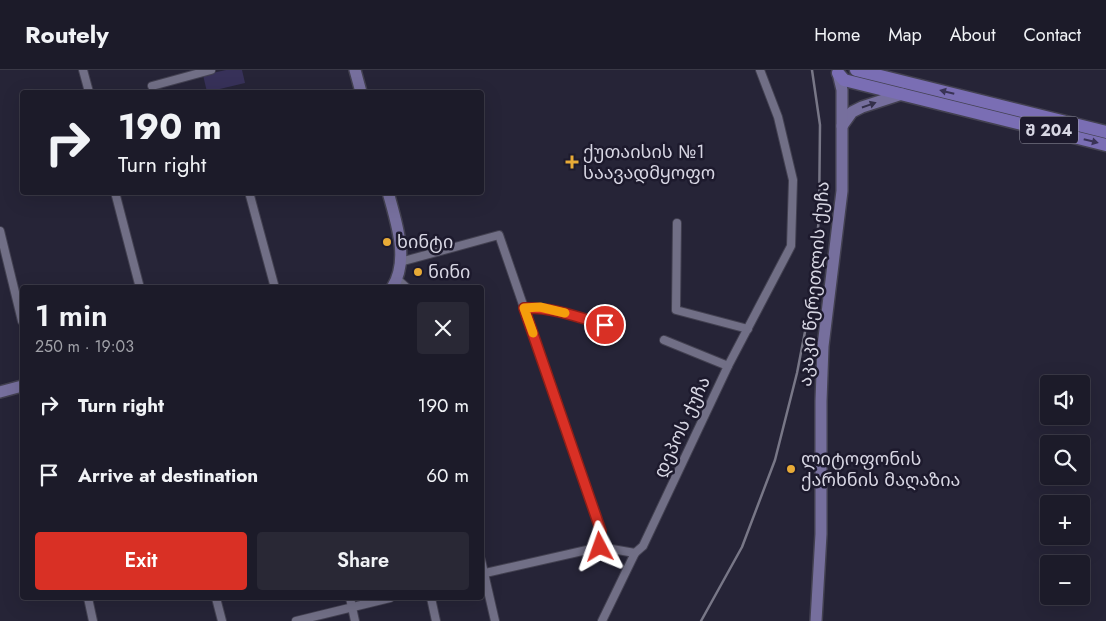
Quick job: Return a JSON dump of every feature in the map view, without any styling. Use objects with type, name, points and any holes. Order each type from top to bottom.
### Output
[{"type":"main road","points":[[354,70],[360,90]]},
{"type":"main road","name":"შ 204","points":[[856,70],[1106,145]]},
{"type":"main road","name":"შ 204","points":[[838,71],[844,80],[902,94],[1106,132]]},
{"type":"main road","name":"აკაკი წერეთლის ქუჩა","points":[[816,621],[821,534],[823,346],[842,191],[842,90],[838,71]]},
{"type":"main road","points":[[842,126],[852,112],[902,94]]},
{"type":"main road","points":[[389,195],[398,237],[400,262],[395,283]]},
{"type":"main road","points":[[0,392],[20,387]]},
{"type":"street","points":[[83,70],[88,90]]},
{"type":"street","points":[[152,86],[211,70]]},
{"type":"street","name":"დეპოს ქუჩა","points":[[602,621],[635,553],[643,546],[728,366],[791,246],[793,180],[778,116],[760,70]]},
{"type":"street","points":[[116,195],[139,285]]},
{"type":"street","points":[[249,195],[274,285]]},
{"type":"street","points":[[677,223],[676,310],[748,329]]},
{"type":"street","points":[[0,231],[20,313]]},
{"type":"street","points":[[400,262],[499,235],[601,531],[600,547]]},
{"type":"street","points":[[524,308],[540,307],[621,328]]},
{"type":"street","points":[[664,340],[728,366]]},
{"type":"street","points":[[484,574],[600,547],[635,553]]},
{"type":"street","points":[[484,578],[495,621]]},
{"type":"street","points":[[88,600],[93,621]]},
{"type":"street","points":[[217,600],[222,621]]},
{"type":"street","points":[[350,600],[355,621]]},
{"type":"street","points":[[296,621],[382,600]]},
{"type":"street","points":[[431,600],[436,621]]},
{"type":"shaded area","points":[[226,70],[242,70],[245,83],[215,90],[207,90],[203,75]]},
{"type":"railway","points":[[701,621],[742,547],[775,460],[797,373],[810,306],[819,218],[820,125],[812,70]]},
{"type":"slow traffic","points":[[533,333],[524,308],[540,307],[565,313]]},
{"type":"place","name":"ქუთაისის №1 საავადმყოფო","points":[[572,162]]},
{"type":"place","name":"ხინტი","points":[[387,242]]},
{"type":"place","name":"ნინი","points":[[418,272]]},
{"type":"place","name":"ლიტოფონის ქარხნის მაღაზია","points":[[791,469]]},
{"type":"route","points":[[600,547],[601,531],[524,308],[540,307],[605,325]]}]
